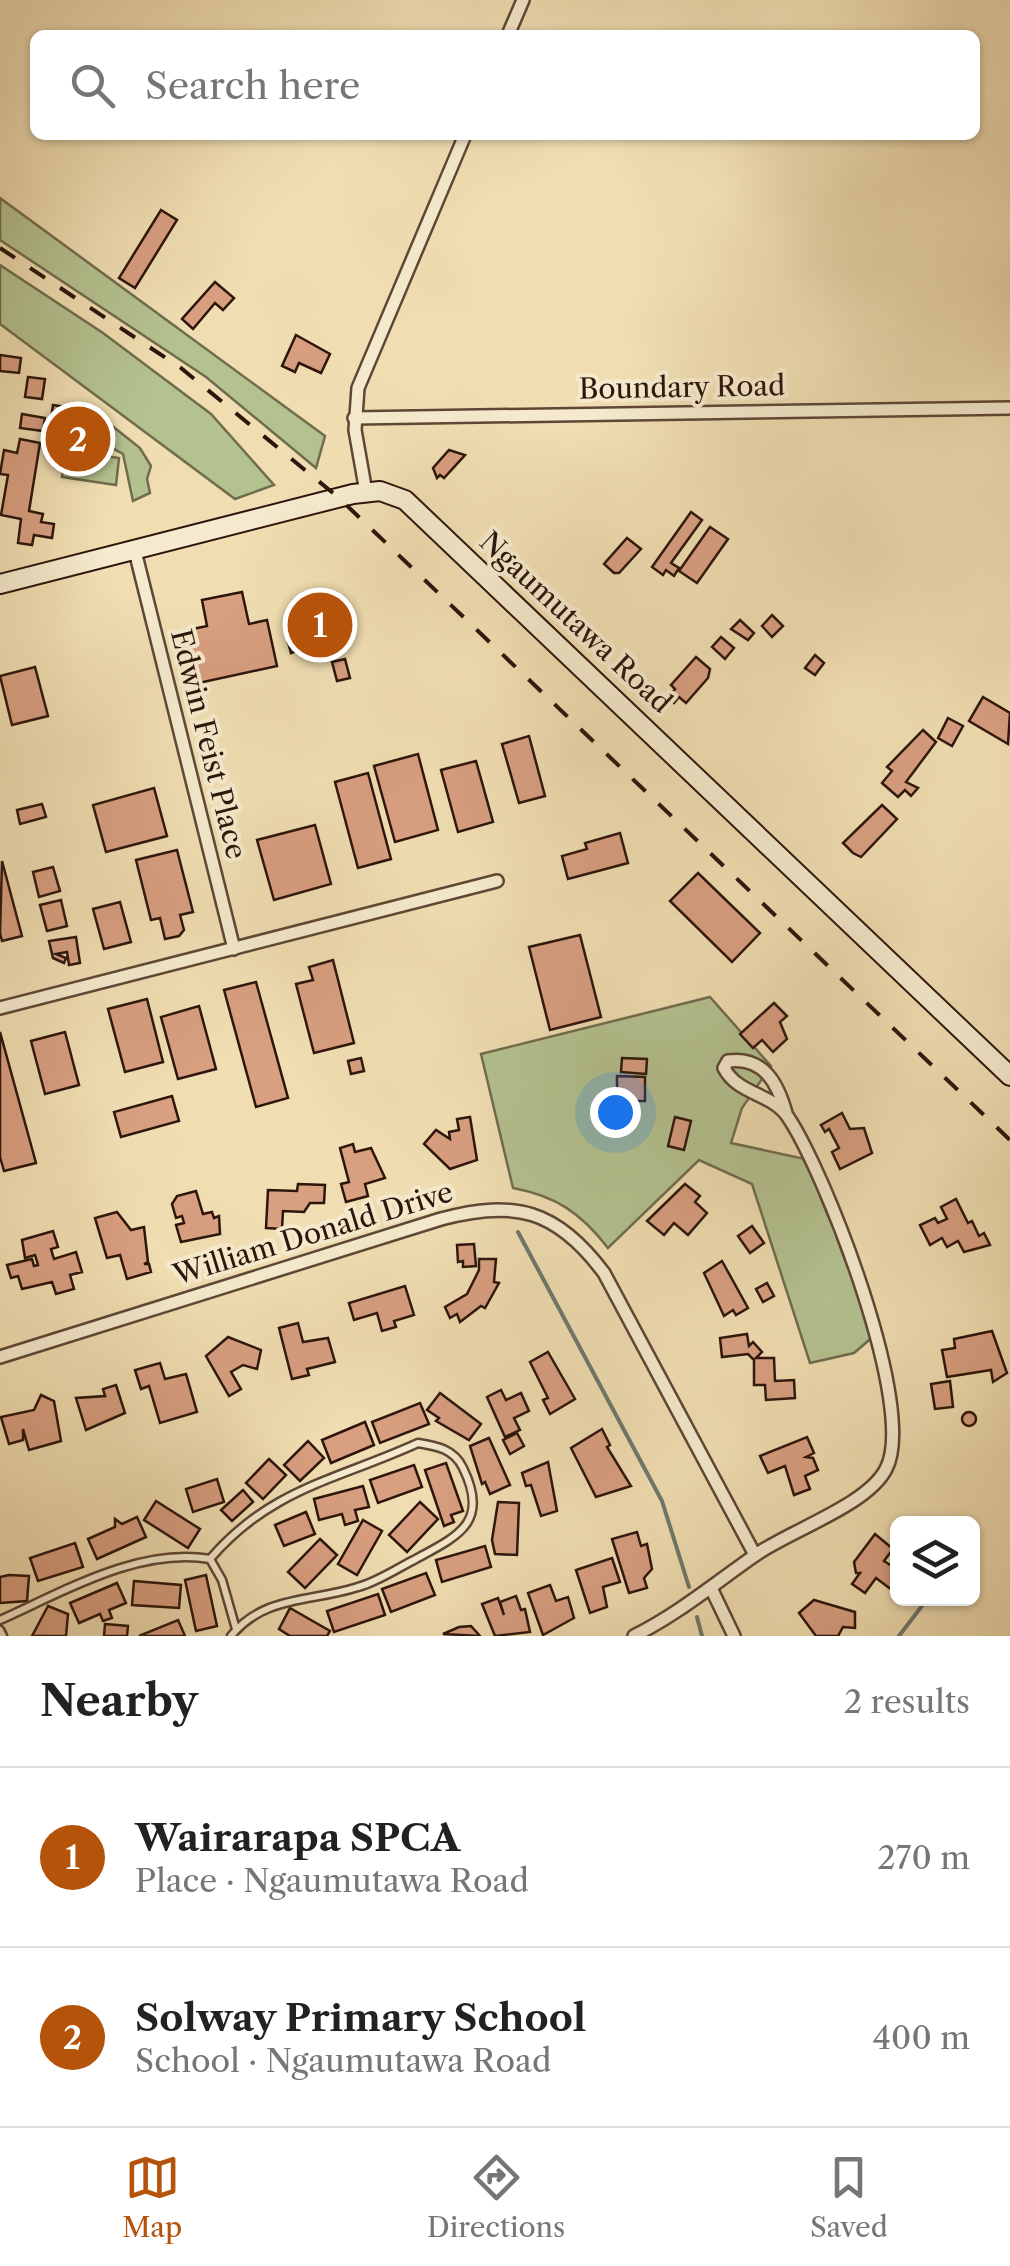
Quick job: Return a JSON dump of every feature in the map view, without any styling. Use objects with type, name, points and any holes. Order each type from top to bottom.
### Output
[{"type":"main road","points":[[0,584],[366,492]]},
{"type":"main road","name":"Ngaumutawa Road","points":[[366,492],[391,493],[419,512],[1010,1076]]},
{"type":"street","points":[[510,30],[523,0]]},
{"type":"street","points":[[366,492],[354,418],[364,369],[463,140]]},
{"type":"street","name":"Boundary Road","points":[[354,418],[1010,408]]},
{"type":"street","name":"Edwin Feist Place","points":[[135,551],[234,949]]},
{"type":"street","points":[[0,1008],[497,882]]},
{"type":"street","points":[[634,1636],[711,1588],[755,1554],[868,1490],[884,1474],[895,1435],[884,1366],[859,1279],[772,1076],[757,1066],[728,1061],[724,1068],[732,1083],[786,1114]]},
{"type":"street","name":"William Donald Drive","points":[[0,1357],[441,1219],[482,1208],[519,1208],[580,1240],[604,1272],[755,1554]]},
{"type":"street","points":[[711,1588],[734,1636]]},
{"type":"lane","points":[[210,1559],[233,1533],[278,1500],[418,1443],[441,1447],[459,1460],[472,1486],[474,1509],[464,1531],[453,1538],[363,1586],[270,1606],[245,1619],[234,1633]]},
{"type":"lane","points":[[0,1620],[126,1566],[195,1556],[210,1559],[222,1580],[234,1633]]},
{"type":"green space","points":[[0,198],[325,436],[316,468],[206,377],[0,240]]},
{"type":"green space","points":[[0,265],[103,333],[211,414],[274,485],[235,499],[0,324]]},
{"type":"green space","points":[[111,425],[140,448],[151,466],[147,479],[150,493],[133,501],[123,454],[107,445]]},
{"type":"green space","points":[[66,450],[119,458],[116,485],[62,477]]},
{"type":"green space","points":[[710,997],[771,1066],[742,1108],[731,1143],[805,1159],[836,1207],[875,1335],[854,1353],[810,1363],[752,1184],[699,1160],[608,1248],[566,1208],[513,1188],[481,1054]]},
{"type":"building","points":[[161,210],[177,220],[135,288],[119,278]]},
{"type":"building","points":[[215,282],[234,298],[223,310],[215,303],[193,329],[182,319]]},
{"type":"building","points":[[296,335],[330,354],[321,373],[299,363],[295,372],[282,366]]},
{"type":"building","points":[[0,355],[21,358],[19,373],[0,371]]},
{"type":"building","points":[[28,377],[45,379],[42,399],[25,397]]},
{"type":"building","points":[[53,405],[66,407],[63,428],[50,426]]},
{"type":"building","points":[[22,414],[45,418],[43,431],[20,428]]},
{"type":"building","points":[[68,421],[84,423],[82,437],[66,435]]},
{"type":"building","points":[[20,439],[40,443],[29,511],[43,514],[41,522],[54,524],[52,538],[34,535],[32,545],[18,543],[21,519],[1,515],[8,475],[0,474],[4,450],[17,453]]},
{"type":"building","points":[[449,450],[465,455],[444,478],[437,478],[433,468]]},
{"type":"building","points":[[691,512],[702,520],[671,563],[679,568],[674,576],[666,570],[663,575],[652,567]]},
{"type":"building","points":[[710,527],[728,539],[697,583],[679,571]]},
{"type":"building","points":[[627,538],[641,549],[619,573],[614,573],[604,564]]},
{"type":"building","points":[[242,592],[249,624],[267,620],[277,666],[194,684],[183,631],[207,626],[202,600]]},
{"type":"building","points":[[323,592],[328,620],[338,620],[341,634],[291,653],[285,631],[302,627],[294,600]]},
{"type":"building","points":[[772,615],[783,626],[772,637],[762,626]]},
{"type":"building","points":[[740,620],[754,633],[748,640],[731,629]]},
{"type":"building","points":[[721,637],[734,648],[725,659],[712,647]]},
{"type":"building","points":[[815,655],[824,663],[815,675],[805,668]]},
{"type":"building","points":[[696,657],[710,669],[708,678],[686,703],[679,697],[674,703],[668,697],[675,689],[671,685]]},
{"type":"building","points":[[345,659],[350,678],[337,681],[332,662]]},
{"type":"building","points":[[35,667],[48,716],[12,725],[0,676]]},
{"type":"building","points":[[983,697],[1010,713],[1008,744],[969,721]]},
{"type":"building","points":[[948,718],[963,726],[952,746],[938,738]]},
{"type":"building","points":[[923,730],[936,742],[906,782],[918,788],[911,796],[905,790],[898,797],[882,783],[892,771],[887,767]]},
{"type":"building","points":[[529,736],[545,796],[519,803],[502,744]]},
{"type":"building","points":[[418,754],[438,830],[395,842],[374,766]]},
{"type":"building","points":[[476,761],[493,822],[458,832],[441,770]]},
{"type":"building","points":[[368,773],[391,859],[358,868],[335,782]]},
{"type":"building","points":[[154,788],[167,836],[106,852],[93,805]]},
{"type":"building","points":[[42,804],[46,817],[20,824],[17,810]]},
{"type":"building","points":[[882,805],[897,819],[861,857],[853,853],[843,843]]},
{"type":"building","points":[[315,825],[331,884],[274,900],[257,840]]},
{"type":"building","points":[[620,833],[628,863],[568,879],[562,856],[587,849],[585,843]]},
{"type":"building","points":[[177,850],[193,912],[180,915],[184,930],[179,936],[165,939],[160,918],[151,920],[136,860]]},
{"type":"building","points":[[2,861],[22,936],[2,941],[0,933]]},
{"type":"building","points":[[53,867],[60,891],[39,897],[33,872]]},
{"type":"building","points":[[698,873],[760,933],[732,962],[670,901]]},
{"type":"building","points":[[61,900],[67,926],[47,931],[40,905]]},
{"type":"building","points":[[120,902],[131,942],[104,949],[93,909]]},
{"type":"building","points":[[580,935],[601,1017],[550,1030],[529,947]]},
{"type":"building","points":[[76,937],[80,963],[69,965],[67,952],[56,954],[66,958],[64,963],[53,958],[49,941]]},
{"type":"building","points":[[333,960],[354,1043],[314,1053],[296,984],[313,980],[309,967]]},
{"type":"building","points":[[256,982],[288,1098],[256,1107],[224,990]]},
{"type":"building","points":[[147,999],[163,1062],[125,1072],[108,1009]]},
{"type":"building","points":[[774,1003],[787,1016],[780,1022],[787,1039],[773,1052],[762,1040],[753,1048],[740,1034]]},
{"type":"building","points":[[199,1006],[216,1069],[178,1079],[161,1017]]},
{"type":"building","points":[[0,1032],[36,1163],[4,1171],[0,1157]]},
{"type":"building","points":[[65,1032],[79,1085],[45,1094],[31,1041]]},
{"type":"building","points":[[361,1058],[364,1071],[351,1074],[348,1061]]},
{"type":"building","points":[[622,1058],[647,1059],[646,1074],[621,1072]]},
{"type":"building","points":[[617,1076],[645,1077],[645,1101],[631,1101],[631,1110],[617,1110]]},
{"type":"building","points":[[172,1096],[179,1121],[121,1137],[114,1112]]},
{"type":"building","points":[[842,1113],[850,1129],[864,1128],[872,1153],[840,1169],[832,1152],[839,1148],[829,1129],[825,1132],[821,1125]]},
{"type":"building","points":[[470,1117],[477,1160],[450,1169],[424,1144],[436,1130],[450,1139],[449,1132],[459,1130],[457,1119]]},
{"type":"building","points":[[675,1117],[691,1121],[684,1150],[668,1146]]},
{"type":"building","points":[[353,1144],[355,1152],[371,1148],[385,1178],[365,1184],[368,1196],[346,1202],[341,1184],[349,1182],[340,1148]]},
{"type":"building","points":[[298,1184],[325,1185],[324,1203],[310,1203],[304,1212],[283,1211],[282,1229],[266,1228],[268,1190],[297,1191]]},
{"type":"building","points":[[685,1184],[700,1196],[695,1202],[707,1213],[688,1235],[674,1223],[664,1235],[647,1221]]},
{"type":"building","points":[[196,1191],[203,1214],[212,1212],[214,1218],[219,1216],[220,1234],[181,1242],[176,1225],[184,1223],[182,1216],[176,1218],[172,1204],[177,1196]]},
{"type":"building","points":[[956,1199],[968,1223],[972,1221],[979,1236],[984,1233],[990,1245],[964,1252],[958,1241],[947,1247],[942,1238],[930,1245],[920,1225],[935,1218],[938,1223],[947,1219],[941,1207]]},
{"type":"building","points":[[117,1212],[131,1230],[144,1227],[148,1262],[144,1264],[149,1264],[151,1272],[127,1279],[120,1255],[107,1258],[95,1218]]},
{"type":"building","points":[[752,1226],[764,1243],[750,1253],[738,1236]]},
{"type":"building","points":[[53,1231],[58,1247],[51,1249],[54,1259],[76,1252],[82,1272],[70,1275],[74,1289],[56,1294],[52,1282],[22,1289],[18,1276],[11,1278],[7,1265],[32,1259],[34,1266],[38,1265],[35,1255],[25,1258],[22,1240]]},
{"type":"building","points":[[474,1244],[476,1266],[463,1267],[463,1261],[458,1262],[457,1245]]},
{"type":"building","points":[[479,1259],[496,1259],[494,1282],[499,1283],[485,1308],[481,1306],[460,1322],[457,1314],[450,1318],[445,1307],[467,1294],[479,1270]]},
{"type":"building","points":[[722,1261],[748,1308],[736,1315],[733,1310],[724,1316],[704,1273]]},
{"type":"building","points":[[767,1283],[774,1296],[763,1302],[756,1289]]},
{"type":"building","points":[[405,1286],[414,1315],[394,1321],[396,1327],[382,1331],[377,1313],[354,1320],[349,1303]]},
{"type":"building","points":[[298,1323],[303,1342],[328,1338],[335,1362],[307,1369],[309,1375],[292,1379],[279,1328]]},
{"type":"building","points":[[992,1331],[1007,1373],[993,1382],[991,1370],[947,1377],[942,1350],[955,1348],[954,1339]]},
{"type":"building","points":[[747,1334],[749,1346],[753,1342],[762,1352],[756,1358],[774,1358],[775,1381],[794,1380],[795,1398],[766,1400],[765,1385],[754,1385],[754,1360],[748,1354],[722,1357],[720,1338]]},
{"type":"building","points":[[228,1337],[261,1350],[257,1369],[243,1365],[231,1372],[241,1389],[229,1396],[206,1356]]},
{"type":"building","points":[[548,1352],[575,1399],[550,1414],[543,1400],[548,1398],[530,1362]]},
{"type":"building","points":[[160,1363],[165,1379],[186,1374],[197,1412],[160,1423],[149,1386],[141,1389],[135,1370]]},
{"type":"building","points":[[950,1381],[953,1407],[935,1409],[931,1384]]},
{"type":"building","points":[[116,1385],[125,1413],[86,1430],[76,1398],[105,1396],[103,1389]]},
{"type":"building","points":[[501,1390],[506,1400],[521,1393],[529,1411],[514,1418],[520,1430],[505,1437],[487,1397]]},
{"type":"building","points":[[440,1393],[481,1424],[469,1440],[436,1421],[439,1418],[427,1410]]},
{"type":"building","points":[[41,1395],[54,1401],[61,1441],[29,1450],[23,1429],[23,1440],[9,1444],[1,1417],[34,1410]]},
{"type":"building","points":[[420,1403],[429,1424],[380,1443],[372,1422]]},
{"type":"building","points":[[969,1412],[976,1419],[969,1426],[962,1419]]},
{"type":"building","points":[[365,1422],[374,1445],[331,1463],[322,1440]]},
{"type":"building","points":[[602,1429],[610,1445],[607,1447],[631,1486],[596,1497],[571,1448]]},
{"type":"building","points":[[517,1433],[524,1446],[510,1454],[503,1440]]},
{"type":"building","points":[[807,1437],[814,1453],[806,1457],[813,1458],[818,1470],[805,1476],[810,1489],[794,1495],[785,1466],[768,1473],[760,1456]]},
{"type":"building","points":[[489,1438],[510,1485],[490,1494],[485,1482],[482,1484],[470,1446]]},
{"type":"building","points":[[308,1441],[324,1458],[300,1481],[284,1465]]},
{"type":"building","points":[[269,1459],[286,1475],[263,1499],[246,1483]]},
{"type":"building","points":[[548,1462],[557,1511],[541,1516],[531,1485],[526,1486],[522,1473]]},
{"type":"building","points":[[446,1463],[463,1511],[451,1515],[454,1522],[444,1526],[425,1470]]},
{"type":"building","points":[[414,1465],[422,1487],[378,1503],[370,1480]]},
{"type":"building","points":[[217,1479],[224,1502],[193,1512],[186,1489]]},
{"type":"building","points":[[363,1486],[369,1507],[355,1510],[358,1521],[345,1525],[342,1514],[319,1520],[314,1499]]},
{"type":"building","points":[[243,1490],[253,1502],[232,1521],[221,1510]]},
{"type":"building","points":[[156,1501],[200,1529],[188,1548],[144,1520]]},
{"type":"building","points":[[420,1502],[438,1519],[407,1552],[389,1535]]},
{"type":"building","points":[[498,1502],[519,1503],[517,1555],[495,1554],[492,1540]]},
{"type":"building","points":[[306,1512],[315,1534],[284,1546],[275,1525]]},
{"type":"building","points":[[137,1517],[146,1537],[97,1559],[88,1539],[115,1527],[115,1519],[122,1524]]},
{"type":"building","points":[[363,1520],[382,1531],[357,1575],[338,1564]]},
{"type":"building","points":[[637,1532],[641,1546],[647,1544],[652,1569],[644,1578],[647,1588],[629,1593],[612,1539]]},
{"type":"building","points":[[875,1534],[890,1546],[884,1561],[890,1565],[890,1588],[876,1578],[865,1593],[852,1584],[860,1573],[856,1573],[854,1562]]},
{"type":"building","points":[[320,1539],[337,1555],[305,1588],[288,1572]]},
{"type":"building","points":[[75,1543],[83,1567],[38,1581],[30,1558]]},
{"type":"building","points":[[485,1546],[491,1567],[442,1582],[436,1560]]},
{"type":"building","points":[[612,1558],[620,1582],[603,1587],[607,1607],[590,1613],[576,1570]]},
{"type":"building","points":[[426,1573],[435,1595],[391,1612],[382,1589]]},
{"type":"building","points":[[206,1575],[217,1626],[196,1631],[185,1580]]},
{"type":"building","points":[[29,1576],[27,1601],[0,1603],[0,1577]]},
{"type":"building","points":[[134,1581],[181,1585],[179,1608],[132,1605]]},
{"type":"building","points":[[117,1583],[126,1603],[109,1610],[112,1618],[103,1621],[100,1614],[79,1623],[70,1603]]},
{"type":"building","points":[[550,1585],[556,1601],[568,1597],[574,1618],[543,1635],[528,1593]]},
{"type":"building","points":[[378,1594],[385,1615],[334,1632],[327,1611]]},
{"type":"building","points":[[516,1596],[521,1610],[525,1609],[530,1632],[495,1636],[482,1604],[498,1598],[504,1615],[500,1602]]},
{"type":"building","points":[[814,1600],[855,1612],[855,1628],[843,1627],[838,1636],[816,1636],[799,1613]]},
{"type":"building","points":[[48,1606],[68,1614],[66,1636],[32,1636]]},
{"type":"building","points":[[290,1608],[330,1631],[327,1636],[290,1636],[279,1629]]},
{"type":"building","points":[[178,1620],[185,1636],[139,1636]]},
{"type":"building","points":[[105,1624],[128,1626],[127,1636],[104,1636]]},
{"type":"building","points":[[471,1626],[480,1636],[443,1634],[459,1627]]},
{"type":"waterway","points":[[518,1232],[662,1501],[689,1587]]},
{"type":"waterway","points":[[899,1636],[922,1606]]},
{"type":"waterway","points":[[697,1617],[702,1636]]},
{"type":"railway","points":[[0,248],[181,368],[339,498],[1010,1140]]},
{"type":"place","name":"Solway Primary School","points":[[78,439]]},
{"type":"place","name":"Wairarapa SPCA","points":[[320,625]]}]
